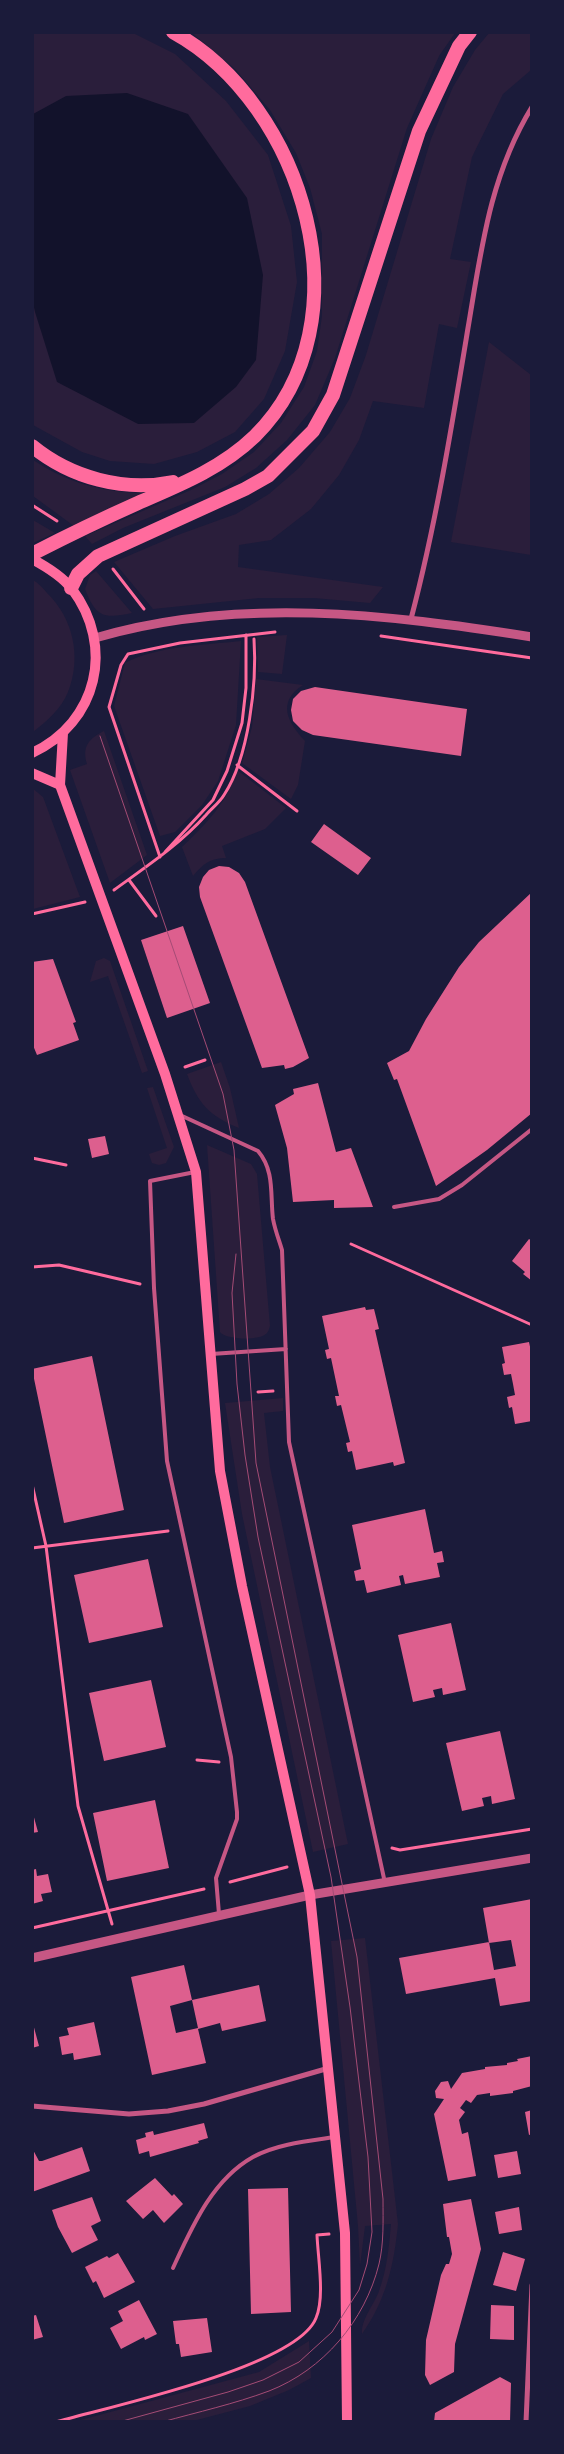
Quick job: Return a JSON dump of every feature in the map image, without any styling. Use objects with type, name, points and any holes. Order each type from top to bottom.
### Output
[{"type":"highway","points":[[32,554],[73,532],[193,478],[223,462],[255,436],[287,395],[299,369],[308,342],[315,286],[309,230],[304,207],[278,141],[241,88],[218,63],[173,32]]},
{"type":"highway","points":[[71,588],[78,574],[98,556],[245,489],[268,476],[313,432],[332,395],[419,131],[459,46],[470,32]]},
{"type":"highway","points":[[32,446],[70,469],[99,481],[140,487],[193,478]]},
{"type":"main road","points":[[32,560],[51,569],[71,588],[86,611],[94,638],[96,662],[92,687],[80,711],[63,733],[46,747],[32,753]]},
{"type":"main road","points":[[63,733],[60,785],[178,1114],[196,1172],[220,1471],[242,1586],[310,1895],[345,2233],[347,2422]]},
{"type":"main road","points":[[32,773],[60,785]]},
{"type":"street","points":[[412,619],[424,569],[474,285],[498,178],[517,131],[532,107]]},
{"type":"street","points":[[94,638],[164,620],[252,611],[412,619],[532,637]]},
{"type":"street","points":[[32,1958],[310,1895],[532,1858]]},
{"type":"street","points":[[32,2106],[129,2114],[168,2111],[204,2104],[329,2068]]},
{"type":"street","points":[[526,2422],[532,2284]]},
{"type":"lane","points":[[178,1114],[258,1151],[266,1161],[270,1173],[273,1221],[282,1250],[290,1442],[385,1883]]},
{"type":"lane","points":[[394,1207],[439,1199],[462,1185],[532,1129]]},
{"type":"lane","points":[[196,1172],[150,1181],[154,1288],[168,1461],[232,1764],[238,1819],[216,1878],[220,1916]]},
{"type":"lane","points":[[210,1354],[286,1349]]},
{"type":"lane","points":[[173,2268],[198,2214],[224,2181],[253,2157],[293,2144],[336,2136]]},
{"type":"path","points":[[32,505],[61,524]]},
{"type":"path","points":[[109,564],[144,608]]},
{"type":"path","points":[[160,857],[109,707],[121,665],[128,654],[246,634],[282,631]]},
{"type":"path","points":[[160,857],[213,800],[227,770],[242,723],[246,688],[246,634]]},
{"type":"path","points":[[372,636],[532,658]]},
{"type":"path","points":[[112,891],[187,836],[224,795],[237,765],[248,729],[255,674],[254,638]]},
{"type":"path","points":[[237,765],[297,811]]},
{"type":"path","points":[[128,880],[156,916]]},
{"type":"path","points":[[32,914],[86,902]]},
{"type":"path","points":[[185,1067],[205,1060]]},
{"type":"path","points":[[32,1158],[66,1165]]},
{"type":"path","points":[[352,1244],[532,1325]]},
{"type":"path","points":[[32,1267],[59,1265],[154,1288]]},
{"type":"path","points":[[258,1392],[281,1390]]},
{"type":"path","points":[[32,1484],[46,1546],[78,1806],[117,1939]]},
{"type":"path","points":[[32,1548],[183,1529]]},
{"type":"path","points":[[197,1760],[232,1764]]},
{"type":"path","points":[[387,1846],[400,1850],[532,1829]]},
{"type":"path","points":[[32,1928],[216,1886],[282,1868]]},
{"type":"path","points":[[56,2422],[230,2373],[260,2361],[296,2340],[310,2330],[320,2307],[317,2235],[345,2233]]},
{"type":"shaded area","points":[[32,33],[133,33],[175,54],[226,101],[268,155],[291,226],[297,282],[285,351],[264,399],[235,432],[197,452],[154,464],[110,461],[82,452],[33,425]]},
{"type":"shaded area","points":[[192,33],[455,33],[439,56],[407,128],[335,358],[315,405],[287,440],[256,468],[225,487],[123,528],[92,544],[85,536],[191,490],[222,474],[254,452],[281,423],[304,387],[317,351],[322,316],[322,234],[310,188],[296,153],[270,110],[235,69]]},
{"type":"shaded area","points":[[489,33],[531,33],[531,70],[503,94],[472,157],[450,259],[471,262],[457,328],[439,324],[424,408],[373,401],[359,440],[339,475],[311,509],[271,540],[239,545],[238,567],[383,587],[370,603],[314,598],[259,598],[153,609],[114,562],[175,536],[236,514],[269,494],[299,468],[330,432],[350,398],[366,355],[431,139],[453,87],[475,50]]},
{"type":"shaded area","points":[[127,93],[188,114],[247,198],[263,275],[256,360],[236,387],[194,423],[138,424],[57,382],[32,298],[33,114],[66,96]]},
{"type":"shaded area","points":[[489,342],[531,375],[531,555],[451,542]]},
{"type":"shaded area","points":[[33,460],[60,475],[88,486],[133,493],[149,493],[74,526],[33,496]]},
{"type":"shaded area","points":[[33,520],[55,533],[33,543]]},
{"type":"shaded area","points":[[96,571],[132,613],[114,616],[102,614],[97,610],[85,589],[90,575]]},
{"type":"shaded area","points":[[33,580],[56,603],[69,626],[74,652],[74,665],[68,692],[62,704],[33,732]]},
{"type":"shaded area","points":[[287,635],[282,674],[258,672],[257,637]]},
{"type":"shaded area","points":[[241,641],[236,725],[218,781],[202,805],[175,832],[160,836],[114,706],[125,663],[138,657],[166,650]]},
{"type":"shaded area","points":[[256,679],[303,685],[290,698],[287,705],[290,720],[305,741],[298,785],[291,799],[242,763],[252,727]]},
{"type":"shaded area","points":[[104,731],[147,855],[110,883],[70,770],[87,764],[85,753],[90,740]]},
{"type":"shaded area","points":[[237,770],[286,808],[265,829],[222,846],[226,858],[216,859],[207,863],[193,876],[182,847],[215,812],[228,792]]},
{"type":"shaded area","points":[[32,788],[43,797],[80,897],[33,909]]},
{"type":"shaded area","points":[[104,958],[110,961],[148,1071],[142,1073],[108,976],[90,982],[96,961]]},
{"type":"shaded area","points":[[221,1062],[230,1088],[239,1128],[220,1119],[200,1101],[187,1074]]},
{"type":"shaded area","points":[[153,1087],[174,1147],[166,1163],[159,1165],[152,1163],[149,1154],[167,1148],[147,1088]]},
{"type":"shaded area","points":[[207,1145],[251,1164],[257,1174],[270,1326],[267,1333],[263,1336],[236,1338],[223,1335],[220,1332]]},
{"type":"shaded area","points":[[283,1398],[283,1411],[264,1413],[270,1467],[348,1844],[313,1852],[242,1514],[225,1403]]},
{"type":"shaded area","points":[[365,1938],[398,2224],[388,2282],[377,2308],[362,2334],[362,2328],[368,2312],[382,2283],[391,2224],[365,2226],[360,2266],[358,2226],[331,1941]]},
{"type":"shaded area","points":[[309,2341],[311,2378],[289,2390],[250,2406],[193,2421],[77,2421],[259,2372]]},
{"type":"building","points":[[315,687],[467,709],[461,756],[313,735],[302,730],[293,721],[291,710],[293,699],[301,691]]},
{"type":"building","points":[[324,824],[371,858],[358,875],[311,842]]},
{"type":"building","points":[[219,866],[229,867],[239,873],[245,882],[309,1058],[293,1067],[285,1069],[284,1065],[262,1068],[200,897],[199,887],[203,877],[209,870]]},
{"type":"building","points":[[532,892],[532,1113],[487,1150],[436,1186],[397,1079],[394,1080],[387,1063],[409,1051],[426,1019],[459,967],[479,942]]},
{"type":"building","points":[[183,926],[210,1003],[167,1018],[141,940]]},
{"type":"building","points":[[53,959],[76,1022],[73,1023],[79,1040],[37,1055],[32,1043],[32,962]]},
{"type":"building","points":[[318,1083],[336,1152],[351,1148],[373,1207],[334,1208],[334,1200],[293,1202],[287,1148],[275,1105],[294,1094],[293,1089]]},
{"type":"building","points":[[105,1136],[109,1154],[92,1158],[88,1139]]},
{"type":"building","points":[[529,1239],[532,1241],[532,1281],[512,1261]]},
{"type":"building","points":[[365,1307],[366,1310],[374,1309],[379,1329],[375,1330],[405,1463],[394,1466],[393,1462],[356,1470],[352,1451],[348,1452],[346,1443],[350,1442],[341,1405],[337,1406],[335,1396],[339,1396],[331,1358],[327,1359],[325,1350],[329,1349],[322,1316]]},
{"type":"building","points":[[529,1342],[532,1356],[532,1421],[515,1424],[512,1407],[509,1408],[507,1397],[515,1395],[511,1374],[504,1375],[502,1364],[505,1363],[502,1347]]},
{"type":"building","points":[[92,1356],[124,1510],[64,1523],[32,1369]]},
{"type":"building","points":[[425,1509],[434,1553],[442,1551],[444,1562],[437,1563],[440,1577],[405,1584],[403,1575],[399,1576],[401,1585],[367,1593],[364,1580],[356,1581],[354,1571],[361,1569],[352,1525]]},
{"type":"building","points":[[148,1559],[163,1627],[89,1643],[74,1575]]},
{"type":"building","points":[[451,1623],[466,1690],[443,1695],[442,1688],[433,1690],[435,1697],[413,1702],[398,1635]]},
{"type":"building","points":[[151,1680],[166,1747],[104,1761],[89,1693]]},
{"type":"building","points":[[500,1731],[515,1799],[492,1804],[491,1796],[482,1798],[484,1806],[462,1811],[446,1743]]},
{"type":"building","points":[[155,1800],[169,1868],[107,1881],[93,1813]]},
{"type":"building","points":[[32,1810],[38,1832],[32,1833]]},
{"type":"building","points":[[36,1869],[37,1876],[48,1874],[52,1892],[41,1894],[43,1901],[32,1904],[32,1870]]},
{"type":"building","points":[[532,1899],[532,2001],[500,2006],[495,1978],[406,1994],[399,1958],[489,1942],[483,1908]],"holes":[[[511,1940],[516,1966],[494,1970],[489,1943]]]},
{"type":"building","points":[[184,1965],[192,2000],[259,1985],[266,2021],[222,2031],[220,2023],[198,2029],[206,2063],[152,2075],[131,1977]],"holes":[[[192,2000],[198,2028],[176,2033],[170,2006]]]},
{"type":"building","points":[[32,2020],[39,2046],[32,2048]]},
{"type":"building","points":[[94,2022],[101,2055],[74,2060],[73,2053],[62,2055],[59,2037],[69,2035],[67,2028]]},
{"type":"building","points":[[532,2056],[532,2086],[513,2091],[513,2093],[490,2096],[490,2093],[477,2095],[471,2103],[466,2100],[460,2108],[465,2112],[459,2120],[462,2134],[468,2132],[476,2176],[448,2181],[434,2114],[444,2099],[436,2098],[435,2091],[441,2082],[448,2081],[451,2089],[462,2073],[485,2069],[485,2067],[507,2065],[507,2063],[518,2061],[517,2059]]},
{"type":"building","points":[[532,2110],[532,2134],[529,2135],[525,2112]]},
{"type":"building","points":[[204,2123],[208,2138],[198,2141],[199,2143],[150,2157],[149,2151],[139,2154],[136,2140],[146,2137],[145,2133],[153,2131],[154,2135]]},
{"type":"building","points":[[82,2147],[90,2171],[32,2192],[32,2148],[39,2161],[42,2161]]},
{"type":"building","points":[[517,2151],[521,2174],[498,2178],[494,2155]]},
{"type":"building","points":[[155,2178],[172,2196],[174,2194],[183,2204],[164,2223],[153,2210],[143,2219],[126,2201]]},
{"type":"building","points":[[288,2188],[291,2312],[251,2314],[248,2189]]},
{"type":"building","points":[[92,2197],[101,2221],[91,2226],[98,2240],[72,2253],[58,2227],[52,2210]]},
{"type":"building","points":[[471,2199],[481,2249],[455,2344],[454,2372],[430,2385],[425,2375],[426,2340],[441,2275],[446,2264],[449,2264],[452,2254],[449,2237],[447,2237],[443,2204]]},
{"type":"building","points":[[519,2207],[522,2230],[499,2234],[495,2212]]},
{"type":"building","points":[[503,2252],[525,2259],[516,2291],[493,2285]]},
{"type":"building","points":[[118,2253],[135,2282],[104,2298],[96,2281],[93,2283],[85,2267],[107,2256],[109,2258]]},
{"type":"building","points":[[139,2300],[157,2334],[145,2340],[144,2337],[121,2349],[110,2328],[123,2321],[118,2311]]},
{"type":"building","points":[[491,2305],[514,2306],[514,2340],[490,2339]]},
{"type":"building","points":[[36,2315],[43,2337],[32,2340],[32,2316]]},
{"type":"building","points":[[207,2318],[212,2352],[181,2357],[179,2344],[176,2344],[173,2321]]},
{"type":"building","points":[[500,2377],[511,2383],[510,2422],[434,2422],[435,2413]]},
{"type":"tram line","points":[[100,736],[223,1094],[234,1150],[256,1463],[357,1957],[383,2199],[382,2248],[372,2285],[364,2305],[352,2324],[324,2357],[289,2382],[269,2391],[162,2422]]},
{"type":"tram line","points":[[119,2422],[228,2392],[263,2380],[299,2362],[332,2332],[359,2290],[367,2264],[372,2232],[368,2157],[350,2007],[331,1877],[258,1537],[245,1455],[237,1384],[232,1293],[236,1254]]}]
